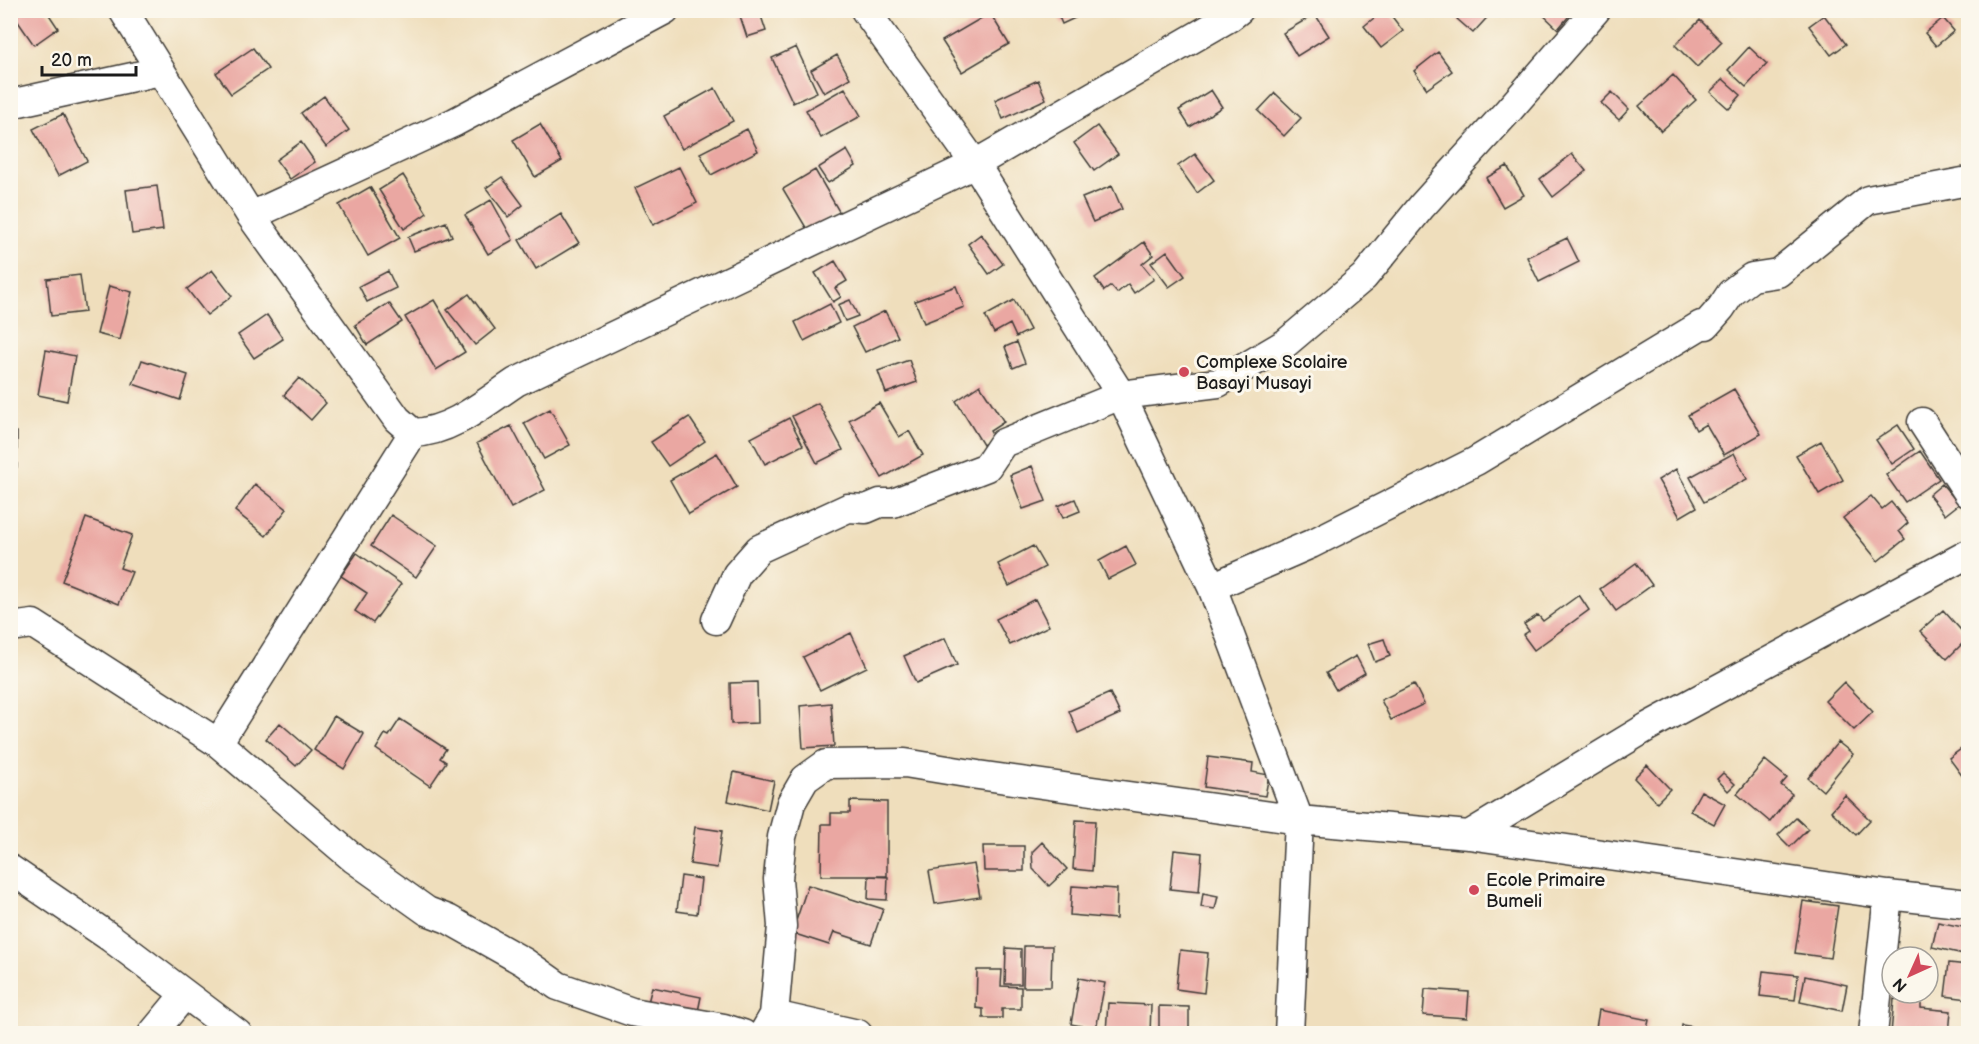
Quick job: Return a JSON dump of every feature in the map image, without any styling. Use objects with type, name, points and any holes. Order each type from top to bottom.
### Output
[{"type":"street","points":[[123,10],[251,216],[397,419],[413,433],[429,433],[454,421],[516,382],[975,164],[1230,18],[1239,10]]},
{"type":"street","points":[[251,216],[455,122],[665,10]]},
{"type":"street","points":[[865,10],[975,164],[1121,394],[1212,587],[1299,820],[1289,1034]]},
{"type":"street","points":[[716,620],[737,574],[759,549],[848,508],[866,508],[880,503],[893,503],[987,466],[1003,443],[1121,394],[1218,383],[1286,343],[1364,278],[1422,206],[1596,10]]},
{"type":"street","points":[[10,104],[160,71]]},
{"type":"street","points":[[1212,587],[1311,544],[1476,462],[1701,325],[1706,325],[1731,293],[1752,277],[1778,273],[1868,200],[1968,181]]},
{"type":"street","points":[[1922,422],[1968,494]]},
{"type":"street","points":[[218,743],[413,433]]},
{"type":"street","points":[[1469,836],[1649,726],[1968,554]]},
{"type":"street","points":[[10,627],[33,624],[218,743],[354,859],[428,911],[524,962],[558,986],[632,1012],[724,1028],[743,1034]]},
{"type":"street","points":[[858,1034],[769,1024],[782,926],[778,879],[782,837],[791,804],[805,779],[826,764],[906,763],[1299,820],[1469,836],[1888,895],[1964,899]]},
{"type":"street","points":[[10,869],[111,938],[238,1034]]},
{"type":"street","points":[[1873,1034],[1888,895]]},
{"type":"street","points":[[152,1034],[185,994]]},
{"type":"building","points":[[10,10],[46,10],[58,28],[34,45]]},
{"type":"building","points":[[759,10],[766,31],[747,37],[739,13]]},
{"type":"building","points":[[1056,10],[1092,10],[1062,24]]},
{"type":"building","points":[[1387,10],[1403,31],[1381,48],[1364,26]]},
{"type":"building","points":[[1465,10],[1494,10],[1473,33],[1457,19]]},
{"type":"building","points":[[1538,10],[1574,10],[1558,29]]},
{"type":"building","points":[[990,13],[1009,44],[962,72],[942,41]]},
{"type":"building","points":[[1315,14],[1329,36],[1297,56],[1283,33]]},
{"type":"building","points":[[1824,15],[1846,44],[1831,55],[1809,26]]},
{"type":"building","points":[[1943,18],[1954,31],[1936,46],[1925,33]]},
{"type":"building","points":[[1700,20],[1722,42],[1697,67],[1675,45]]},
{"type":"building","points":[[796,47],[817,92],[793,103],[772,58]]},
{"type":"building","points":[[1749,47],[1767,64],[1746,87],[1728,70]]},
{"type":"building","points":[[253,48],[268,69],[231,94],[216,73]]},
{"type":"building","points":[[1438,52],[1452,71],[1427,89],[1414,71]]},
{"type":"building","points":[[837,55],[850,78],[824,93],[811,70]]},
{"type":"building","points":[[1673,75],[1696,100],[1661,131],[1639,106]]},
{"type":"building","points":[[1723,79],[1741,95],[1729,109],[1710,92]]},
{"type":"building","points":[[1038,80],[1046,99],[1003,119],[995,100]]},
{"type":"building","points":[[715,88],[733,121],[682,149],[664,116]]},
{"type":"building","points":[[845,88],[861,116],[821,138],[806,110]]},
{"type":"building","points":[[1211,90],[1222,107],[1190,127],[1179,110]]},
{"type":"building","points":[[1612,92],[1629,109],[1619,120],[1601,103]]},
{"type":"building","points":[[1275,93],[1301,118],[1284,136],[1258,111]]},
{"type":"building","points":[[324,96],[349,130],[326,147],[301,113]]},
{"type":"building","points":[[63,114],[87,161],[58,176],[33,129]]},
{"type":"building","points":[[540,124],[562,161],[535,177],[513,140]]},
{"type":"building","points":[[1097,126],[1118,154],[1094,171],[1074,143]]},
{"type":"building","points":[[747,129],[758,151],[711,175],[700,153]]},
{"type":"building","points":[[301,142],[315,162],[290,179],[276,160]]},
{"type":"building","points":[[847,150],[856,166],[828,183],[818,168]]},
{"type":"building","points":[[1195,154],[1214,180],[1197,193],[1178,166]]},
{"type":"building","points":[[1572,154],[1586,171],[1553,197],[1540,179]]},
{"type":"building","points":[[1507,166],[1524,195],[1503,207],[1486,178]]},
{"type":"building","points":[[679,167],[697,203],[653,225],[635,188]]},
{"type":"building","points":[[815,170],[840,213],[808,231],[783,189]]},
{"type":"building","points":[[403,175],[427,213],[404,229],[379,190]]},
{"type":"building","points":[[502,177],[523,205],[508,217],[486,188]]},
{"type":"building","points":[[157,186],[163,230],[132,234],[126,190]]},
{"type":"building","points":[[1112,186],[1122,209],[1093,222],[1082,198]]},
{"type":"building","points":[[370,187],[400,238],[368,256],[339,205]]},
{"type":"building","points":[[491,200],[513,240],[488,254],[465,215]]},
{"type":"building","points":[[561,214],[579,243],[536,269],[519,240]]},
{"type":"building","points":[[446,222],[452,236],[414,251],[408,237]]},
{"type":"building","points":[[981,234],[1003,264],[989,274],[968,244]]},
{"type":"building","points":[[1567,238],[1579,262],[1539,282],[1527,257]]},
{"type":"building","points":[[1144,242],[1153,255],[1142,264],[1154,279],[1134,293],[1128,284],[1117,293],[1111,286],[1104,291],[1095,278]]},
{"type":"building","points":[[1167,251],[1185,276],[1169,287],[1151,263]]},
{"type":"building","points":[[835,261],[847,281],[835,288],[841,297],[833,302],[815,273]]},
{"type":"building","points":[[212,270],[232,296],[207,315],[187,289]]},
{"type":"building","points":[[388,271],[396,288],[367,302],[359,286]]},
{"type":"building","points":[[80,275],[85,312],[51,316],[47,279]]},
{"type":"building","points":[[109,286],[132,292],[120,340],[97,334]]},
{"type":"building","points":[[956,286],[964,307],[924,323],[915,301]]},
{"type":"building","points":[[469,294],[495,329],[475,345],[447,310]]},
{"type":"building","points":[[434,300],[465,352],[436,370],[405,317]]},
{"type":"building","points":[[850,300],[858,316],[845,321],[838,305]]},
{"type":"building","points":[[1014,300],[1030,330],[1016,337],[1010,324],[994,333],[985,316]]},
{"type":"building","points":[[389,303],[402,322],[367,345],[355,325]]},
{"type":"building","points":[[830,304],[839,323],[804,341],[795,322]]},
{"type":"building","points":[[885,311],[898,337],[865,352],[852,327]]},
{"type":"building","points":[[267,315],[283,339],[254,358],[238,335]]},
{"type":"building","points":[[1017,342],[1025,363],[1013,368],[1005,347]]},
{"type":"building","points":[[46,350],[75,356],[67,401],[38,395]]},
{"type":"building","points":[[142,360],[188,375],[180,400],[133,384]]},
{"type":"building","points":[[909,360],[917,382],[886,393],[878,371]]},
{"type":"building","points":[[299,378],[326,403],[311,420],[284,395]]},
{"type":"building","points":[[980,385],[1004,422],[990,431],[994,438],[983,445],[956,401]]},
{"type":"building","points":[[1734,389],[1761,434],[1724,455],[1706,424],[1696,430],[1688,415]]},
{"type":"building","points":[[818,403],[843,450],[817,463],[792,416]]},
{"type":"building","points":[[879,403],[899,437],[909,431],[923,455],[882,478],[849,420]]},
{"type":"building","points":[[550,409],[570,445],[544,459],[524,423]]},
{"type":"building","points":[[689,417],[705,441],[668,466],[651,442]]},
{"type":"building","points":[[789,418],[803,445],[765,464],[751,438]]},
{"type":"building","points":[[1898,425],[1914,449],[1892,464],[1876,440]]},
{"type":"building","points":[[511,426],[545,490],[511,508],[477,443]]},
{"type":"building","points":[[10,432],[17,432],[17,467],[10,467]]},
{"type":"building","points":[[1821,441],[1843,480],[1819,494],[1796,455]]},
{"type":"building","points":[[1920,451],[1939,479],[1905,502],[1886,475]]},
{"type":"building","points":[[717,453],[737,487],[689,514],[670,480]]},
{"type":"building","points":[[1734,453],[1747,479],[1704,502],[1690,477]]},
{"type":"building","points":[[1032,466],[1046,501],[1023,509],[1010,475]]},
{"type":"building","points":[[1676,469],[1697,507],[1680,517],[1658,480]]},
{"type":"building","points":[[255,484],[287,509],[266,536],[235,511]]},
{"type":"building","points":[[1942,484],[1959,504],[1945,515],[1929,495]]},
{"type":"building","points":[[1871,496],[1882,509],[1891,502],[1908,523],[1899,531],[1905,539],[1878,561],[1843,518]]},
{"type":"building","points":[[1075,499],[1080,511],[1063,518],[1058,506]]},
{"type":"building","points":[[391,515],[437,546],[416,577],[371,546]]},
{"type":"building","points":[[86,518],[132,535],[120,568],[132,572],[119,604],[62,581]]},
{"type":"building","points":[[1033,546],[1045,567],[1009,586],[998,564]]},
{"type":"building","points":[[1126,546],[1136,565],[1108,579],[1099,561]]},
{"type":"building","points":[[357,553],[401,584],[373,623],[355,611],[367,593],[341,576]]},
{"type":"building","points":[[1636,563],[1652,585],[1616,611],[1600,589]]},
{"type":"building","points":[[1579,595],[1589,610],[1534,650],[1523,635],[1529,631],[1524,624],[1538,615],[1543,621]]},
{"type":"building","points":[[1035,599],[1049,626],[1010,645],[996,619]]},
{"type":"building","points":[[1943,610],[1968,638],[1947,659],[1920,631]]},
{"type":"building","points":[[851,633],[867,667],[820,690],[803,657]]},
{"type":"building","points":[[945,638],[957,665],[916,683],[904,656]]},
{"type":"building","points":[[1384,639],[1390,656],[1375,662],[1368,644]]},
{"type":"building","points":[[1356,656],[1365,673],[1336,690],[1326,673]]},
{"type":"building","points":[[757,682],[758,723],[731,724],[730,683]]},
{"type":"building","points":[[1844,682],[1873,712],[1854,730],[1825,701]]},
{"type":"building","points":[[1414,684],[1424,704],[1391,720],[1381,700]]},
{"type":"building","points":[[1110,693],[1120,714],[1078,733],[1069,711]]},
{"type":"building","points":[[831,703],[834,746],[803,748],[800,706]]},
{"type":"building","points":[[334,716],[364,734],[344,769],[314,750]]},
{"type":"building","points":[[400,719],[446,749],[440,758],[446,762],[430,786],[376,749],[385,734],[389,736]]},
{"type":"building","points":[[280,723],[311,750],[296,766],[266,739]]},
{"type":"building","points":[[1838,742],[1853,754],[1823,791],[1808,778]]},
{"type":"building","points":[[1968,744],[1968,773],[1963,777],[1949,758]]},
{"type":"building","points":[[1208,757],[1253,763],[1252,772],[1269,775],[1265,796],[1204,787]]},
{"type":"building","points":[[1765,760],[1787,778],[1781,785],[1792,794],[1770,822],[1737,794]]},
{"type":"building","points":[[1647,765],[1670,789],[1657,802],[1634,778]]},
{"type":"building","points":[[734,772],[774,781],[768,810],[728,801]]},
{"type":"building","points":[[1723,773],[1735,784],[1728,791],[1717,779]]},
{"type":"building","points":[[1701,791],[1725,804],[1714,824],[1690,811]]},
{"type":"building","points":[[1845,795],[1870,820],[1856,835],[1831,811]]},
{"type":"building","points":[[850,801],[887,802],[887,876],[821,876],[822,824],[831,824],[831,813],[850,813]]},
{"type":"building","points":[[1796,818],[1808,829],[1790,847],[1778,835]]},
{"type":"building","points":[[1076,820],[1095,821],[1092,871],[1073,869]]},
{"type":"building","points":[[695,827],[722,831],[717,868],[690,864]]},
{"type":"building","points":[[1042,842],[1067,869],[1049,886],[1033,869],[1032,852]]},
{"type":"building","points":[[983,846],[1024,846],[1024,871],[984,871]]},
{"type":"building","points":[[1174,850],[1202,853],[1199,892],[1170,889]]},
{"type":"building","points":[[974,864],[980,897],[935,904],[929,871]]},
{"type":"building","points":[[681,876],[701,879],[697,914],[677,911]]},
{"type":"building","points":[[869,876],[888,877],[887,900],[868,899]]},
{"type":"building","points":[[808,885],[883,909],[871,944],[834,932],[829,945],[792,933]]},
{"type":"building","points":[[1072,886],[1117,889],[1116,919],[1070,915]]},
{"type":"building","points":[[1203,893],[1218,896],[1215,909],[1201,907]]},
{"type":"building","points":[[1803,901],[1838,906],[1830,958],[1795,953]]},
{"type":"building","points":[[1938,922],[1968,928],[1968,955],[1940,949],[1940,945],[1932,945]]},
{"type":"building","points":[[1024,946],[1052,946],[1051,987],[1023,987]]},
{"type":"building","points":[[1006,948],[1021,949],[1021,984],[1005,984]]},
{"type":"building","points":[[1180,950],[1208,953],[1204,993],[1176,989]]},
{"type":"building","points":[[1949,963],[1968,965],[1968,999],[1945,996]]},
{"type":"building","points":[[977,970],[1002,970],[1001,986],[1021,987],[1021,1009],[1002,1009],[1002,1018],[983,1018],[983,1009],[976,1008]]},
{"type":"building","points":[[1763,971],[1798,975],[1795,1000],[1760,996]]},
{"type":"building","points":[[1805,976],[1847,985],[1842,1011],[1800,1002]]},
{"type":"building","points":[[1079,978],[1105,983],[1096,1029],[1071,1024]]},
{"type":"building","points":[[652,987],[701,997],[696,1021],[646,1010]]},
{"type":"building","points":[[1425,989],[1469,992],[1467,1018],[1423,1015]]},
{"type":"building","points":[[1108,1003],[1151,1005],[1150,1034],[1106,1032]]},
{"type":"building","points":[[1893,1005],[1921,1005],[1921,1008],[1951,1011],[1949,1034],[1891,1034]]},
{"type":"building","points":[[1159,1006],[1189,1007],[1189,1034],[1159,1034]]},
{"type":"building","points":[[1599,1010],[1649,1020],[1646,1034],[1595,1034]]},
{"type":"building","points":[[1682,1025],[1725,1032],[1725,1034],[1681,1034]]},
{"type":"place","name":"Complexe Scolaire Basayi Musayi","points":[[1184,372]]},
{"type":"place","name":"Ecole Primaire Bumeli","points":[[1474,890]]}]
